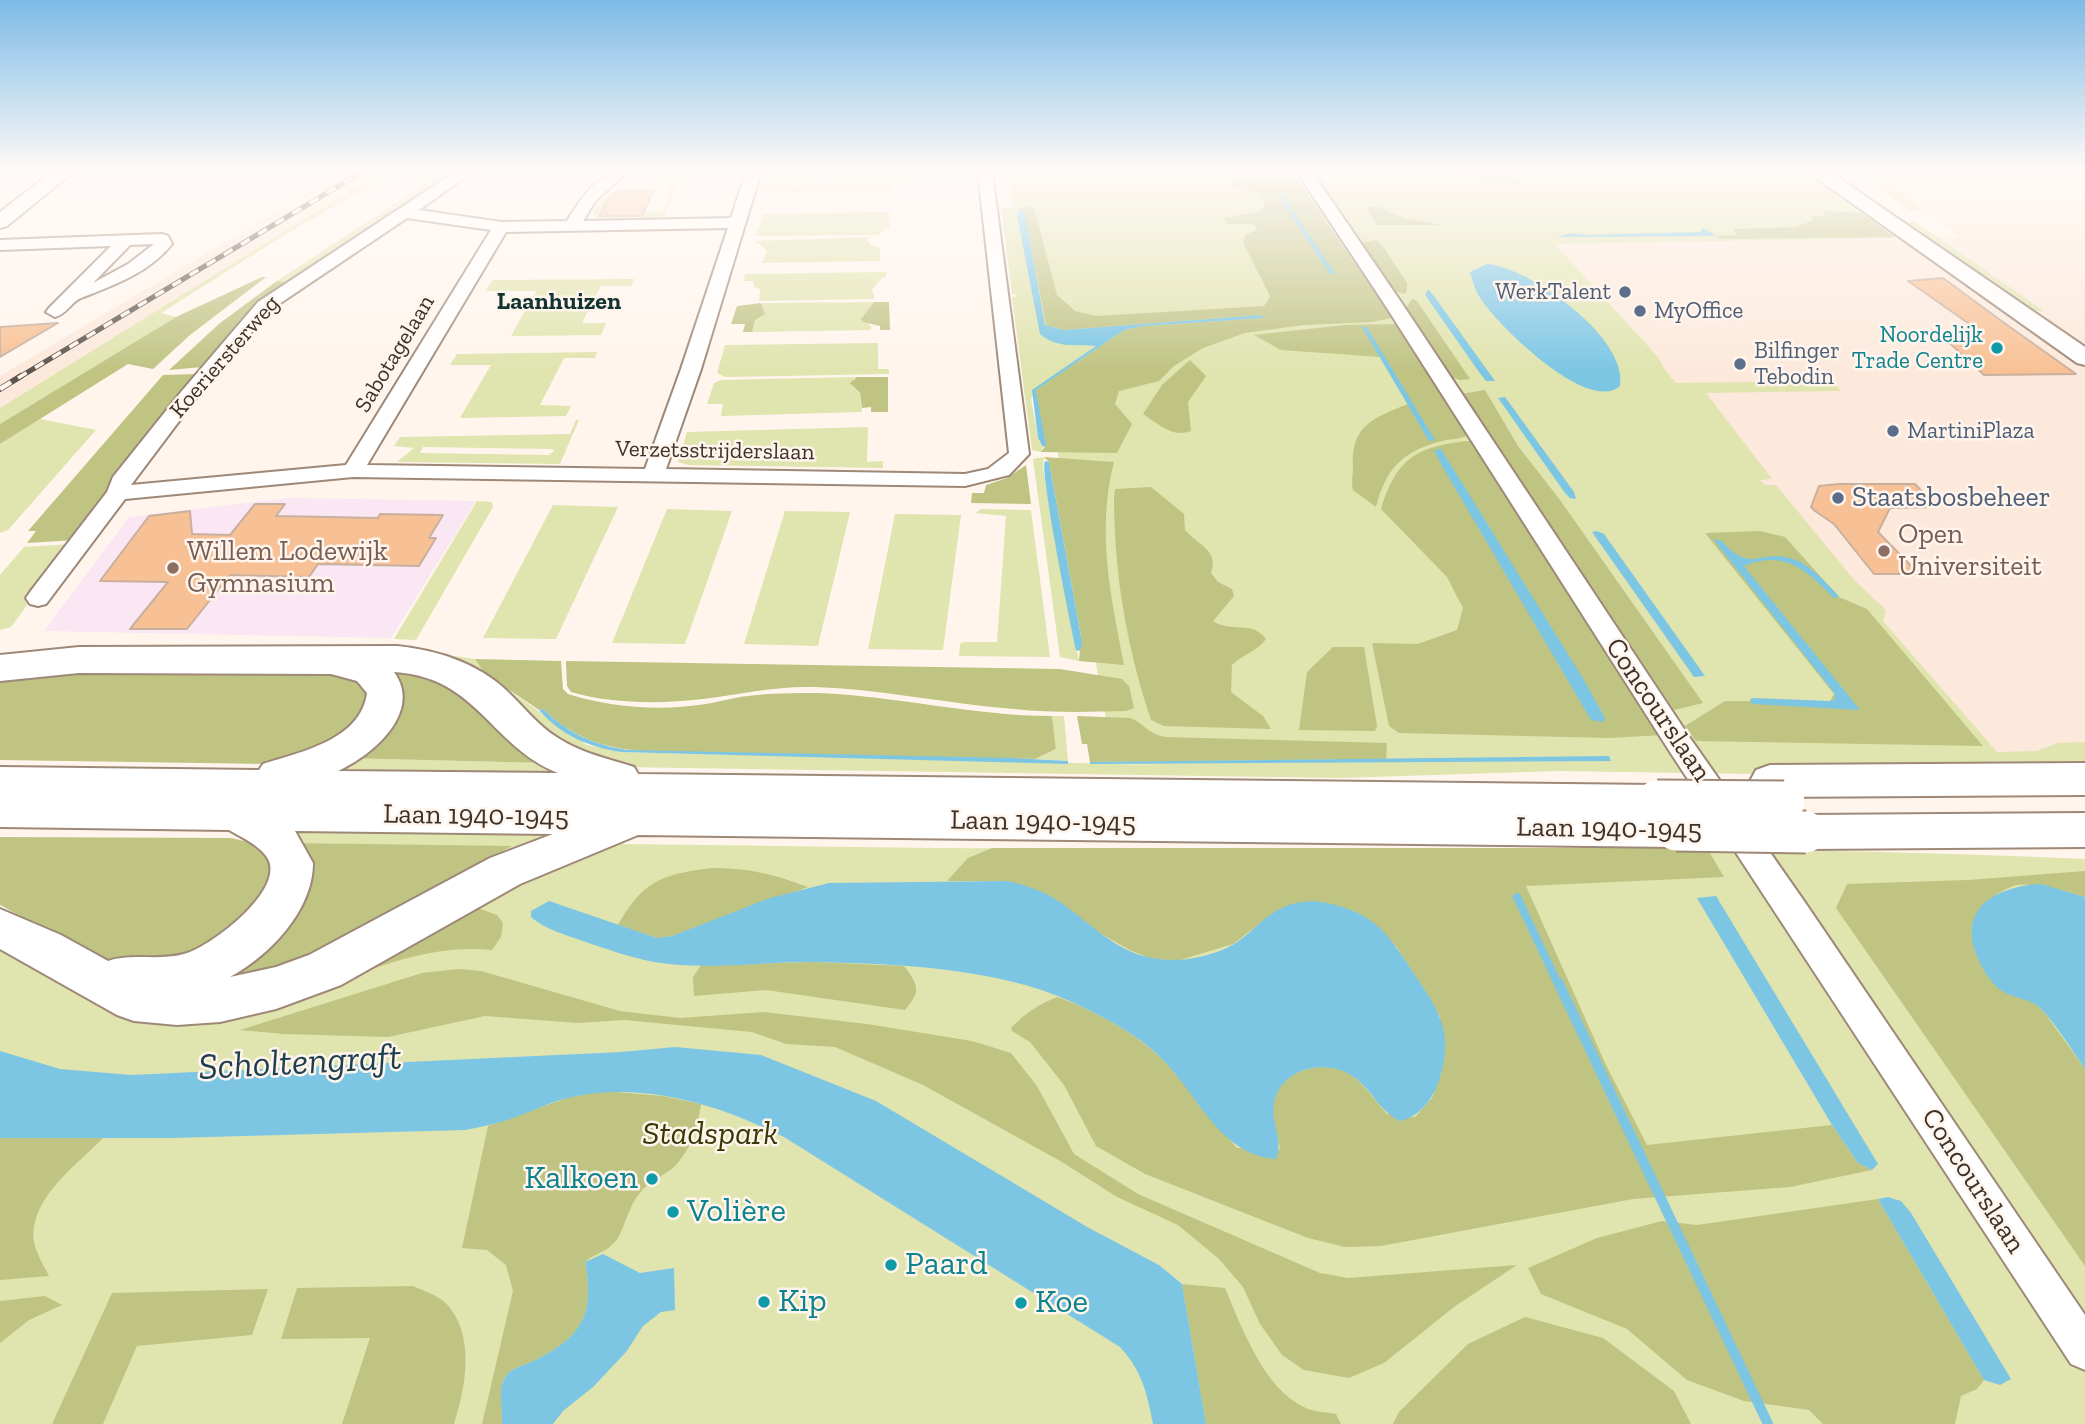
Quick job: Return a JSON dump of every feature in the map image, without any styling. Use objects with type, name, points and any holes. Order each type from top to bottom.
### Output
[{"type":"highway","points":[[0,653],[64,660],[330,661],[383,658],[417,661],[446,670],[489,694],[524,732],[549,751],[650,804]]},
{"type":"highway","points":[[0,668],[64,660]]},
{"type":"highway","points":[[81,968],[136,978],[176,977],[214,963],[265,924],[281,904],[292,865],[290,857],[274,838],[237,800],[331,757],[356,741],[376,722],[385,698],[384,687],[378,677],[367,670],[330,661]]},
{"type":"highway","points":[[1659,804],[1787,805],[2085,779]]},
{"type":"highway","name":"Laan 1940-1945","points":[[0,783],[237,800]]},
{"type":"highway","name":"Laan 1940-1945","points":[[650,804],[1336,797],[1659,804]]},
{"type":"highway","name":"Laan 1940-1945","points":[[0,811],[237,800],[650,804],[1787,805],[2085,800]]},
{"type":"highway","points":[[0,928],[81,968],[124,996],[145,1002],[198,1004],[266,991],[325,970],[505,871],[650,804]]},
{"type":"highway","name":"Laan 1940-1945","points":[[1787,805],[2031,832],[2085,833]]},
{"type":"main road","points":[[1914,238],[2085,358]]},
{"type":"street","name":"Koeriersterweg","points":[[38,598],[118,493],[121,482],[264,306],[366,238]]},
{"type":"street","name":"Sabotagelaan","points":[[353,471],[495,238]]},
{"type":"street","points":[[653,475],[691,369],[732,238]]},
{"type":"street","name":"Verzetsstrijderslaan","points":[[118,493],[353,471],[965,480],[991,476],[1009,468],[1019,454],[993,238]]},
{"type":"street","name":"Concourslaan","points":[[1349,238],[1675,736],[2085,1350]]},
{"type":"street","points":[[0,245],[162,239],[164,244],[147,260],[93,290],[75,294]]},
{"type":"street","points":[[55,312],[125,241]]},
{"type":"shaded area","points":[[231,238],[273,238],[0,408],[0,376]]},
{"type":"shaded area","points":[[2085,238],[2085,774],[2019,778],[1554,243]]},
{"type":"shaded area","points":[[289,498],[476,501],[391,638],[44,631],[129,517]]},
{"type":"green space","points":[[273,238],[279,238],[161,313],[176,317],[0,424],[0,408]]},
{"type":"green space","points":[[342,238],[356,238],[289,283],[277,281]]},
{"type":"green space","points":[[869,238],[867,240],[871,245],[880,248],[880,261],[762,263],[767,251],[755,241]]},
{"type":"green space","points":[[1005,238],[1869,238],[1555,244],[1658,357],[1676,383],[1832,381],[1841,391],[1706,393],[1772,479],[1760,480],[1765,485],[1776,485],[1855,581],[1886,610],[1883,621],[1997,752],[2037,751],[2058,743],[2085,742],[2085,765],[2019,778],[1559,771],[1339,778],[620,767],[592,762],[417,651],[475,659],[484,673],[587,745],[621,752],[1161,765],[1114,763],[1045,383],[1031,398],[1038,438],[1043,447],[1041,452],[1032,450],[1012,297],[1019,296],[1012,294]]},
{"type":"green space","points":[[1029,238],[1042,238],[1057,295],[1075,311],[1096,316],[1264,306],[1270,297],[1243,243],[1244,238],[1338,238],[1392,318],[1245,333],[1203,348],[1174,366],[1159,381],[1119,391],[1115,404],[1132,424],[1117,453],[1041,452],[1045,446],[1036,390],[1124,330],[1143,326],[1263,318],[1262,315],[1064,330],[1046,325]]},
{"type":"green space","points":[[1925,238],[1939,238],[2044,311],[2030,311]]},
{"type":"green space","points":[[1376,240],[1407,283],[1407,291],[1404,294],[1391,290],[1360,243]]},
{"type":"green space","points":[[886,272],[886,277],[872,290],[875,299],[759,301],[760,290],[754,286],[753,281],[744,281],[745,274]]},
{"type":"green space","points":[[266,277],[190,335],[153,369],[128,364],[0,444],[0,424],[176,317]]},
{"type":"green space","points":[[634,279],[631,286],[601,286],[582,323],[606,323],[601,335],[511,336],[536,291],[485,291],[493,280]]},
{"type":"green space","points":[[277,281],[289,283],[203,367],[169,370],[220,323]]},
{"type":"green space","points":[[1412,299],[1417,301],[1470,379],[1460,380],[1448,376],[1404,311]]},
{"type":"green space","points":[[874,302],[862,319],[871,326],[871,330],[752,332],[755,319],[762,316],[762,303]]},
{"type":"green space","points":[[874,302],[889,302],[890,330],[880,330],[880,326],[863,322],[861,319]]},
{"type":"green space","points":[[761,303],[765,314],[755,320],[752,332],[743,332],[745,324],[731,324],[737,306]]},
{"type":"green space","points":[[1396,324],[1469,435],[1428,445],[1407,456],[1391,472],[1376,507],[1353,490],[1355,442],[1374,419],[1408,404],[1380,357],[1281,350],[1254,335],[1345,325]]},
{"type":"green space","points":[[878,343],[878,369],[889,369],[889,374],[725,377],[717,373],[725,345]]},
{"type":"green space","points":[[597,352],[595,358],[564,358],[540,405],[571,406],[566,416],[460,418],[491,365],[450,365],[457,354]]},
{"type":"green space","points":[[1190,360],[1206,376],[1188,402],[1191,431],[1177,433],[1143,414],[1162,385]]},
{"type":"green space","points":[[198,374],[107,493],[76,540],[27,543],[36,531],[28,531],[163,375]]},
{"type":"green space","points":[[857,377],[853,379],[853,386],[860,394],[862,412],[721,416],[723,404],[707,404],[714,383],[721,380]]},
{"type":"green space","points":[[857,377],[888,377],[888,412],[871,412],[871,407],[862,408],[860,393],[850,383]]},
{"type":"green space","points":[[1485,390],[1518,446],[1560,500],[1703,703],[1674,710],[1461,394]]},
{"type":"green space","points":[[40,419],[96,430],[8,530],[0,533],[0,444]]},
{"type":"green space","points":[[576,420],[579,420],[560,464],[397,462],[414,448],[394,446],[400,437],[570,434]],"holes":[[[423,447],[554,451],[549,455],[420,453]]]},
{"type":"green space","points":[[868,427],[867,462],[883,461],[883,468],[688,465],[678,462],[687,432]]},
{"type":"green space","points":[[1473,441],[1663,735],[1609,738],[1399,733],[1389,726],[1372,643],[1418,644],[1457,630],[1463,608],[1447,577],[1381,509],[1394,478],[1411,458],[1434,447]]},
{"type":"green space","points":[[1044,457],[1048,500],[1079,661],[1060,657],[1033,459]]},
{"type":"green space","points":[[1044,457],[1114,462],[1106,513],[1107,564],[1124,665],[1079,661],[1081,636],[1049,462]]},
{"type":"green space","points":[[1026,465],[1031,504],[971,503],[972,493],[984,493],[986,485],[1007,478]]},
{"type":"green space","points":[[1151,487],[1184,514],[1185,530],[1210,554],[1213,565],[1211,573],[1218,582],[1232,589],[1234,596],[1213,621],[1254,630],[1266,639],[1232,665],[1231,692],[1263,716],[1271,729],[1164,726],[1151,720],[1135,666],[1119,583],[1114,498],[1115,489]]},
{"type":"green space","points":[[477,501],[492,502],[493,507],[416,640],[394,639]]},
{"type":"green space","points":[[553,505],[618,507],[556,639],[483,638]]},
{"type":"green space","points":[[667,509],[732,511],[685,644],[612,643]]},
{"type":"green space","points":[[981,509],[1031,510],[1050,657],[959,656],[960,644],[964,642],[997,642],[1006,516],[975,513]]},
{"type":"green space","points":[[785,511],[850,512],[818,646],[744,644]]},
{"type":"green space","points":[[895,514],[961,515],[943,650],[868,649]]},
{"type":"green space","points":[[1760,531],[1785,537],[1839,597],[1867,609],[1983,746],[1696,741],[1685,726],[1725,701],[1830,701],[1834,694],[1705,533]]},
{"type":"green space","points":[[72,544],[11,627],[0,630],[0,575],[24,547]]},
{"type":"green space","points":[[1333,647],[1364,647],[1377,726],[1375,731],[1299,730],[1307,672]]},
{"type":"green space","points":[[475,659],[561,661],[563,689],[568,694],[637,707],[706,704],[757,695],[818,693],[993,713],[1052,716],[1056,749],[1035,759],[642,751],[614,747],[588,739],[565,727],[543,709],[539,710],[484,673]]},
{"type":"green space","points":[[566,661],[1060,669],[1122,679],[1129,686],[1134,708],[1126,711],[1056,712],[814,687],[772,689],[687,701],[620,701],[571,692],[567,686]]},
{"type":"green space","points":[[377,664],[461,685],[546,763],[342,758],[369,739]]},
{"type":"green space","points":[[335,670],[365,682],[371,703],[339,742],[268,764],[0,760],[0,674]]},
{"type":"green space","points":[[1052,716],[1064,716],[1068,761],[1035,759],[1056,749]]},
{"type":"green space","points":[[1077,716],[1130,718],[1153,733],[1165,737],[1387,743],[1386,759],[1090,762],[1087,744],[1082,744]]},
{"type":"green space","points":[[342,758],[546,763],[576,774],[301,775]]},
{"type":"green space","points":[[275,828],[602,830],[315,966],[156,990],[324,946],[510,847],[293,843]]},
{"type":"green space","points":[[0,837],[231,838],[253,843],[268,855],[273,873],[263,906],[171,968],[101,960],[0,905]]},
{"type":"green space","points":[[293,843],[512,846],[324,946],[265,973],[222,986]]},
{"type":"green space","name":"Stadspark","points":[[619,844],[1050,849],[1751,850],[2085,859],[2085,1424],[0,1424],[0,950],[38,970],[168,1014],[584,848]]},
{"type":"green space","points":[[992,848],[1707,848],[1724,877],[1526,886],[1606,1065],[1647,1145],[1832,1125],[1858,1163],[1872,1170],[1790,1187],[1633,1199],[1381,1246],[1345,1247],[1308,1238],[1145,1174],[1096,1146],[1064,1085],[1030,1042],[1011,1028],[1032,1010],[1057,997],[1084,1008],[1124,1030],[1160,1057],[1237,1148],[1280,1149],[1273,1116],[1275,1097],[1281,1086],[1302,1071],[1329,1067],[1354,1077],[1387,1114],[1415,1117],[1432,1098],[1442,1071],[1440,1016],[1396,946],[1276,911],[1233,944],[1177,961],[1149,958],[1007,881],[947,881],[968,858]]},
{"type":"green space","points":[[711,868],[761,873],[808,887],[672,936],[657,938],[618,925],[636,898],[656,882],[666,877]]},
{"type":"green space","points":[[2085,871],[2085,897],[2051,888],[2017,885],[1983,905],[2020,997],[2033,1001],[2044,1012],[2085,1069],[2085,1266],[1836,908],[1847,884],[1968,880]]},
{"type":"green space","points":[[464,903],[497,915],[503,923],[501,937],[492,950],[466,949],[416,956],[294,998]]},
{"type":"green space","points":[[814,962],[904,966],[913,979],[916,993],[905,1010],[766,990],[694,996],[693,977],[701,965]]},
{"type":"green space","points":[[459,969],[481,971],[620,1011],[680,1018],[764,1012],[867,1024],[972,1041],[1011,1053],[1037,1086],[1074,1154],[1138,1194],[1320,1273],[1348,1278],[1517,1265],[1454,1307],[1384,1363],[1349,1378],[1304,1370],[1282,1355],[1260,1324],[1243,1287],[1219,1259],[1178,1225],[1117,1197],[1062,1162],[923,1085],[835,1047],[786,1044],[752,1032],[624,1020],[577,1023],[485,1016],[388,1037],[240,1030],[422,973]]},
{"type":"green space","points":[[604,1091],[663,1096],[701,1104],[693,1137],[674,1167],[639,1194],[613,1244],[585,1262],[588,1298],[580,1324],[572,1335],[546,1354],[508,1374],[502,1386],[502,1424],[482,1424],[513,1291],[506,1265],[487,1250],[462,1248],[488,1126],[570,1097]]},
{"type":"green space","points":[[0,1138],[103,1138],[56,1184],[39,1211],[34,1226],[34,1242],[49,1276],[0,1280]]},
{"type":"green space","points":[[1878,1199],[1984,1380],[1977,1389],[1961,1396],[1955,1424],[1823,1424],[1809,1410],[1744,1401],[1687,1380],[1627,1329],[1541,1294],[1528,1268],[1597,1238],[1662,1221],[1697,1225]]},
{"type":"green space","points":[[1182,1284],[1225,1288],[1256,1355],[1277,1386],[1304,1407],[1336,1414],[1341,1424],[1206,1424]]},
{"type":"green space","points":[[413,1286],[442,1300],[458,1321],[463,1335],[466,1365],[462,1396],[454,1424],[342,1424],[370,1338],[281,1339],[297,1288]]},
{"type":"green space","points":[[268,1289],[252,1335],[137,1346],[103,1424],[52,1424],[112,1293]]},
{"type":"green space","points":[[45,1296],[62,1305],[29,1320],[0,1343],[0,1301]]},
{"type":"green space","points":[[1525,1317],[1603,1338],[1674,1391],[1691,1424],[1393,1424],[1399,1412],[1468,1344]]},
{"type":"water","points":[[1021,238],[1029,238],[1045,325],[1064,330],[1262,315],[1263,318],[1143,326],[1124,330],[1036,390],[1046,445],[1043,447],[1038,438],[1032,390],[1096,346],[1060,344],[1040,334]]},
{"type":"water","points":[[1306,238],[1311,238],[1336,275],[1330,274]]},
{"type":"water","points":[[1487,264],[1505,268],[1527,278],[1573,308],[1609,347],[1619,367],[1620,386],[1606,391],[1587,388],[1567,378],[1525,347],[1492,314],[1477,291],[1470,272]]},
{"type":"water","points":[[1428,289],[1495,381],[1486,381],[1479,372],[1425,295]]},
{"type":"water","points":[[1362,327],[1367,327],[1435,440],[1429,441]]},
{"type":"water","points":[[1505,397],[1574,492],[1576,499],[1565,493],[1498,398]]},
{"type":"water","points":[[1441,449],[1584,680],[1605,718],[1603,722],[1591,720],[1442,466],[1434,450]]},
{"type":"water","points":[[1045,461],[1049,462],[1081,636],[1082,646],[1079,651],[1076,650],[1056,550]]},
{"type":"water","points":[[1592,532],[1604,534],[1705,676],[1694,677]]},
{"type":"water","points":[[1713,539],[1722,541],[1741,557],[1756,559],[1782,556],[1800,562],[1837,594],[1839,597],[1834,598],[1804,571],[1783,561],[1758,561],[1744,566],[1860,710],[1752,704],[1750,699],[1753,698],[1830,701],[1834,700],[1835,694]]},
{"type":"water","points":[[543,709],[582,737],[628,750],[1013,758],[1068,761],[1068,764],[621,752],[597,747],[566,733],[539,710]]},
{"type":"water","points":[[1609,756],[1611,761],[1090,764],[1090,762]]},
{"type":"water","points":[[1007,881],[1051,896],[1113,942],[1138,955],[1172,960],[1194,958],[1225,949],[1276,911],[1294,903],[1320,902],[1356,912],[1386,934],[1439,1014],[1445,1051],[1441,1075],[1434,1093],[1417,1113],[1400,1121],[1386,1112],[1360,1082],[1344,1071],[1321,1067],[1299,1072],[1281,1086],[1276,1096],[1273,1112],[1279,1143],[1276,1159],[1256,1155],[1239,1147],[1224,1135],[1161,1058],[1141,1041],[1095,1013],[1043,991],[980,975],[881,964],[797,962],[674,965],[618,953],[562,934],[531,917],[531,911],[549,901],[657,938],[672,936],[770,898],[829,883]]},
{"type":"water","points":[[2041,884],[2085,897],[2085,1069],[2055,1025],[2039,1007],[2007,994],[1994,984],[1979,961],[1972,939],[1977,912],[1985,902],[2010,889]]},
{"type":"water","points":[[1716,896],[1878,1164],[1872,1170],[1858,1163],[1832,1125],[1697,898]]},
{"type":"water","points":[[675,1047],[761,1055],[876,1101],[1089,1228],[1159,1265],[1182,1284],[1206,1424],[1153,1424],[1142,1383],[1134,1365],[1120,1347],[784,1137],[734,1115],[681,1099],[654,1094],[599,1093],[565,1099],[491,1125],[465,1130],[171,1138],[0,1138],[0,1051],[60,1069],[131,1075],[621,1052]]},
{"type":"water","points":[[1888,1197],[1901,1201],[1911,1213],[2011,1379],[2000,1385],[1984,1380],[1878,1199]]},
{"type":"water","points":[[603,1254],[640,1273],[674,1268],[675,1310],[661,1312],[643,1326],[626,1352],[593,1387],[563,1411],[553,1424],[502,1424],[501,1391],[505,1377],[514,1369],[546,1354],[572,1335],[580,1324],[588,1298],[585,1262]]},
{"type":"building","name":"Noordelijk Trade Centre","points":[[1943,278],[2076,374],[1984,375],[1943,337],[1951,337],[1946,333],[1978,330],[1908,281]]},
{"type":"building","points":[[58,323],[0,357],[0,327]]},
{"type":"building","points":[[1915,484],[1936,507],[1890,508],[1878,532],[1919,574],[1874,574],[1834,524],[1811,507],[1819,486]]},
{"type":"building","name":"Willem Lodewijk Gymnasium","points":[[255,504],[285,504],[276,516],[378,518],[380,514],[443,515],[429,538],[436,538],[419,566],[318,564],[309,577],[230,575],[187,629],[130,629],[168,582],[100,581],[149,516],[190,511],[192,534],[230,535]]},
{"type":"waterway","points":[[1517,897],[1558,984]]},
{"type":"waterway","points":[[1558,982],[1768,1424]]},
{"type":"railway","points":[[18,378],[251,238]]},
{"type":"railway","points":[[0,389],[21,376]]},
{"type":"place","name":"WerkTalent","points":[[1625,292]]},
{"type":"place","name":"MyOffice","points":[[1640,311]]},
{"type":"place","name":"Noordelijk Trade Centre","points":[[1997,348]]},
{"type":"place","name":"Bilfinger Tebodin","points":[[1740,364]]},
{"type":"place","name":"MartiniPlaza","points":[[1893,431]]},
{"type":"place","name":"Staatsbosbeheer","points":[[1838,498]]},
{"type":"place","name":"Open Universiteit","points":[[1884,551]]},
{"type":"place","name":"Willem Lodewijk Gymnasium","points":[[173,568]]},
{"type":"place","name":"Kalkoen","points":[[652,1179]]},
{"type":"place","name":"Volière","points":[[673,1212]]},
{"type":"place","name":"Paard","points":[[891,1265]]},
{"type":"place","name":"Kip","points":[[764,1302]]},
{"type":"place","name":"Koe","points":[[1021,1303]]},
{"type":"district","name":"Laanhuizen","points":[[559,302]]},
{"type":"water label","name":"Scholtengraft","points":[[300,1063]]}]
